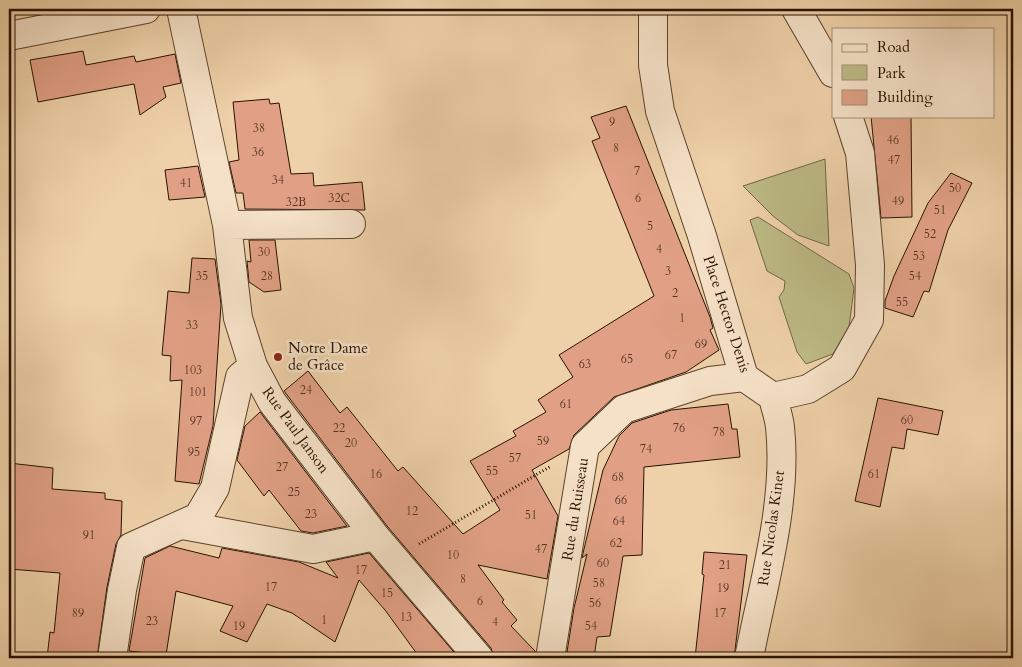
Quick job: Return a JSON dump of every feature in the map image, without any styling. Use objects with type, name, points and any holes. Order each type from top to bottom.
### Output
[{"type":"street","points":[[9,36],[146,9]]},
{"type":"street","name":"Rue Paul Janson","points":[[181,9],[227,226],[238,318],[253,366],[272,402],[376,536],[479,658]]},
{"type":"street","name":"Place Hector Denis","points":[[653,9],[653,66],[660,111],[702,236],[744,377],[773,397]]},
{"type":"street","points":[[796,9],[832,71]]},
{"type":"street","points":[[773,397],[808,389],[842,368],[869,320],[870,265],[860,153],[849,118]]},
{"type":"street","points":[[227,226],[351,224]]},
{"type":"street","points":[[112,658],[122,590],[131,548],[198,517],[215,488],[240,377],[253,366]]},
{"type":"street","name":"Rue du Ruisseau","points":[[550,658],[585,446],[624,409],[710,381],[744,377]]},
{"type":"street","name":"Rue Nicolas Kinet","points":[[749,658],[776,520],[781,478],[780,426],[773,397]]},
{"type":"street","points":[[182,525],[313,549],[376,536]]},
{"type":"path","points":[[395,559],[555,464]]},
{"type":"green space","points":[[825,159],[829,246],[798,235],[773,216],[743,186]]},
{"type":"green space","points":[[758,217],[849,274],[854,288],[849,327],[833,354],[806,364],[797,352],[779,297],[784,290],[785,281],[767,271],[750,220]]},
{"type":"building","points":[[83,51],[86,65],[134,56],[136,62],[175,54],[181,83],[163,87],[166,97],[140,115],[134,84],[38,102],[30,60]]},
{"type":"building","points":[[269,99],[270,104],[279,103],[291,174],[313,173],[314,186],[362,182],[365,210],[245,209],[243,193],[236,193],[229,162],[239,160],[233,102]]},
{"type":"building","points":[[626,106],[710,317],[713,328],[710,330],[719,350],[686,372],[614,397],[574,435],[569,449],[532,470],[558,516],[547,579],[478,565],[504,600],[502,602],[517,620],[511,626],[535,651],[535,658],[494,658],[491,648],[387,526],[284,391],[308,371],[340,413],[347,407],[398,471],[403,467],[463,534],[500,510],[470,461],[516,436],[513,431],[546,412],[538,400],[573,377],[559,355],[654,296],[592,141],[600,138],[591,117]]},
{"type":"building","points":[[871,118],[911,118],[912,217],[881,218]]},
{"type":"building","points":[[198,166],[205,197],[169,200],[165,170]]},
{"type":"building","points":[[951,173],[972,183],[948,230],[929,292],[924,291],[913,317],[885,308],[885,301],[894,276],[928,203]]},
{"type":"building","points":[[249,240],[275,240],[281,290],[264,292],[249,282],[247,261],[251,262]]},
{"type":"building","points":[[192,258],[215,259],[221,304],[213,426],[199,484],[175,481],[182,380],[170,381],[171,356],[162,355],[168,291],[189,293]]},
{"type":"building","points":[[878,398],[943,411],[938,435],[907,429],[904,449],[892,447],[880,507],[855,501]]},
{"type":"building","points":[[728,404],[732,429],[737,429],[740,457],[644,467],[642,555],[623,556],[610,636],[597,637],[594,658],[567,652],[574,608],[587,554],[582,558],[603,470],[619,436],[632,423],[671,410]]},
{"type":"building","points":[[260,412],[347,526],[313,533],[301,531],[269,490],[264,496],[237,460],[245,426]]},
{"type":"building","points":[[9,463],[53,468],[52,489],[105,493],[105,499],[122,501],[121,535],[116,544],[107,587],[97,658],[47,658],[50,632],[54,633],[60,573],[9,569]]},
{"type":"building","points":[[170,546],[219,558],[222,548],[299,562],[338,578],[326,562],[369,553],[459,658],[420,658],[385,610],[359,580],[335,642],[292,613],[267,604],[247,642],[220,631],[233,606],[176,591],[166,655],[129,651],[145,558]]},
{"type":"building","points":[[704,552],[747,555],[734,658],[695,658],[704,575],[702,574]]},
{"type":"place","name":"Notre Dame de Grâce","points":[[278,357]]}]
